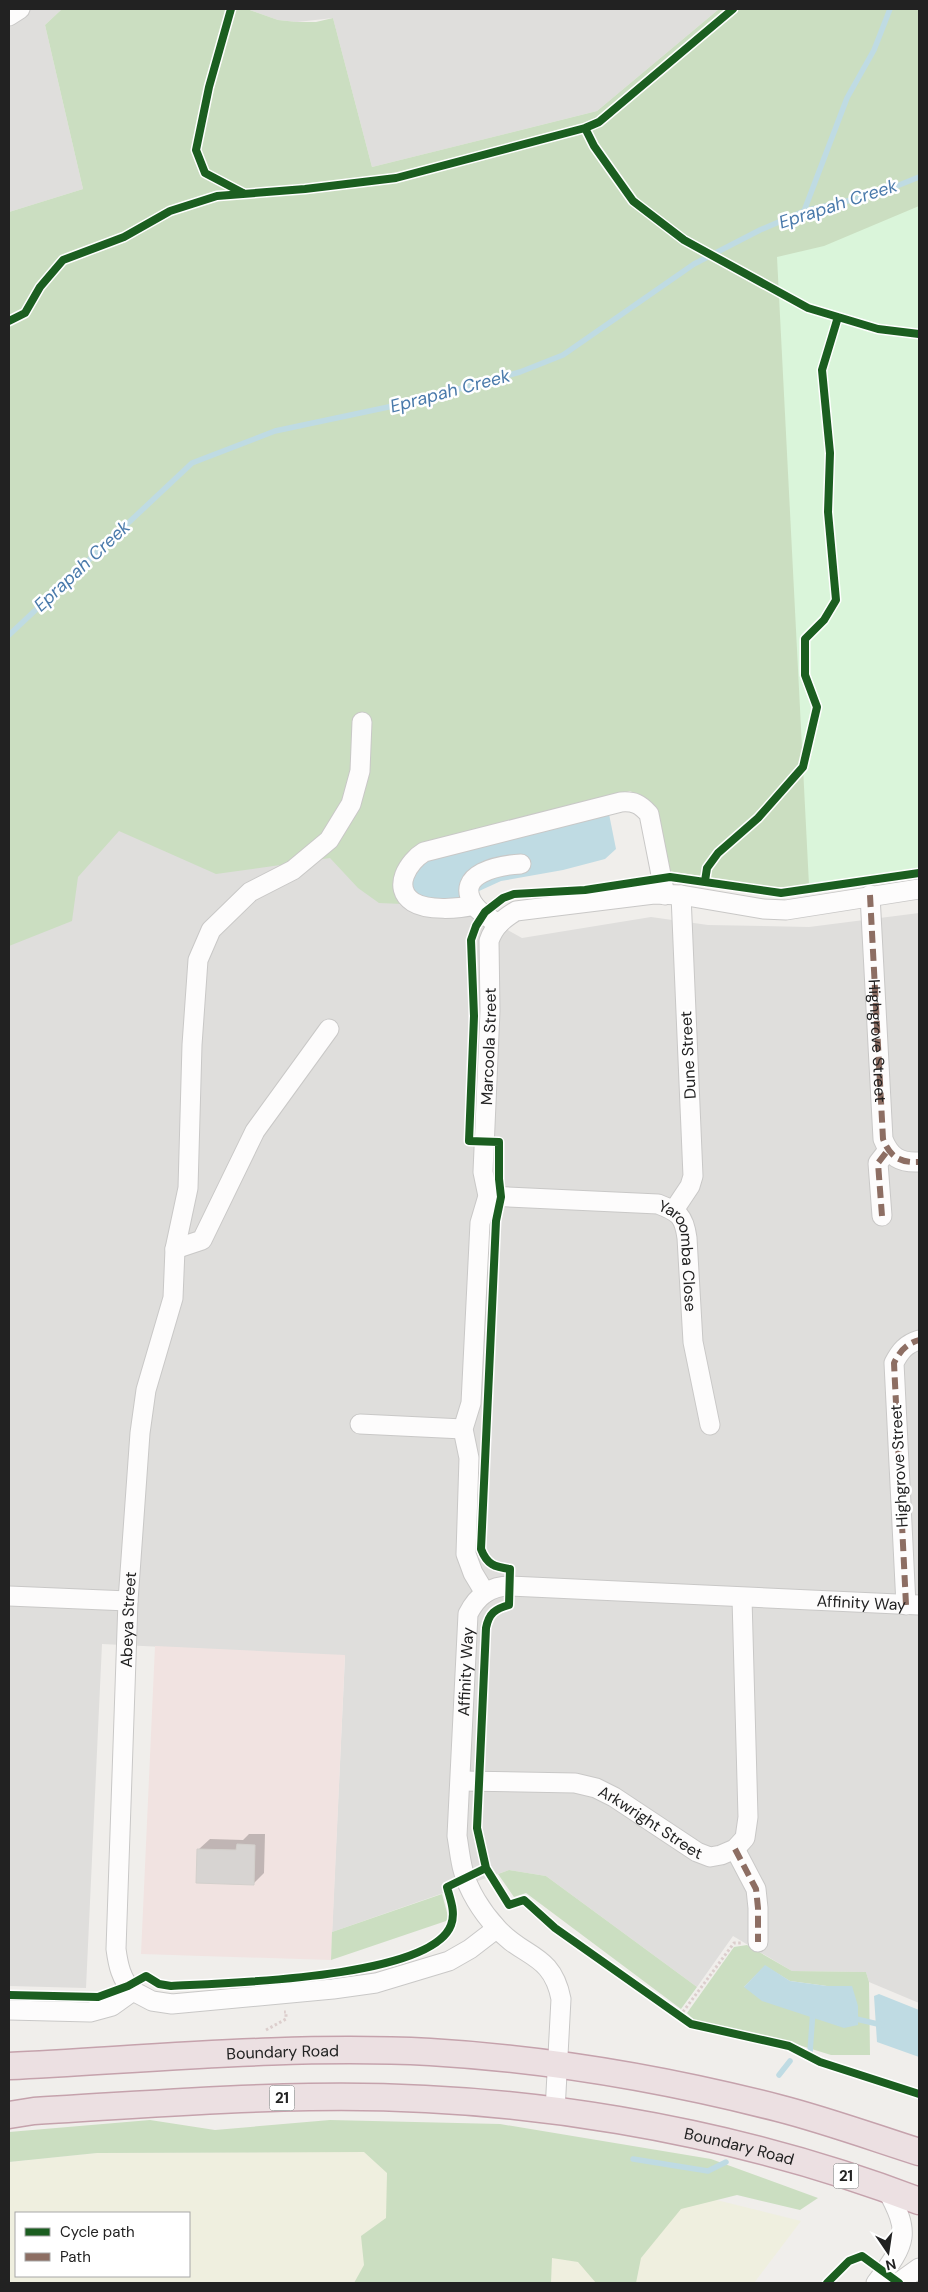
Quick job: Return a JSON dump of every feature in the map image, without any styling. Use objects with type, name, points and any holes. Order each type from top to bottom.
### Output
[{"type":"highway","name":"Boundary Road","points":[[9,2066],[291,2052],[358,2050],[432,2052],[556,2064],[676,2084],[779,2108],[919,2152]]},
{"type":"highway","name":"Boundary Road","points":[[9,2115],[34,2111],[308,2096],[402,2098],[554,2110],[675,2130],[772,2153],[919,2200]]},
{"type":"street","points":[[9,16],[20,9]]},
{"type":"street","name":"Abeya Street","points":[[133,1991],[121,1974],[116,1949],[128,1601],[140,1433],[146,1390],[173,1298],[175,1249],[188,1188],[192,1045],[198,960],[210,930],[250,892],[294,870],[329,840],[351,804],[360,770],[362,722]]},
{"type":"street","name":"Dune Street","points":[[474,905],[452,908],[422,906],[413,902],[407,897],[404,887],[404,878],[408,865],[424,852],[612,804],[632,802],[642,807],[649,814],[673,895],[693,1176],[690,1186],[674,1210]]},
{"type":"street","points":[[521,864],[503,865],[477,876],[469,891],[474,905],[498,924],[516,911],[673,895],[763,909],[786,910],[870,895],[919,889]]},
{"type":"street","name":"Highgrove Street","points":[[870,895],[884,1139],[888,1150]]},
{"type":"street","name":"Marcoola Street","points":[[485,1593],[473,1572],[466,1554],[469,1458],[463,1429],[471,1402],[480,1223],[488,1196],[483,1172],[490,1011],[489,941],[493,930],[498,924]]},
{"type":"street","points":[[175,1249],[202,1240],[255,1131],[329,1029]]},
{"type":"street","points":[[882,1216],[878,1163],[888,1150],[896,1158],[907,1162],[919,1162]]},
{"type":"street","name":"Yaroomba Close","points":[[488,1196],[658,1204],[674,1210],[684,1222],[688,1238],[693,1342],[710,1425]]},
{"type":"street","name":"Highgrove Street","points":[[913,1605],[894,1363],[900,1352],[909,1343],[919,1340]]},
{"type":"street","points":[[360,1424],[463,1429]]},
{"type":"street","name":"Affinity Way","points":[[556,2064],[561,1999],[558,1982],[548,1966],[496,1928],[480,1906],[463,1871],[457,1836],[468,1614],[474,1601],[498,1586],[510,1586],[913,1605]]},
{"type":"street","points":[[9,1596],[128,1601]]},
{"type":"street","points":[[742,1598],[748,1817],[745,1838],[735,1849],[756,1889],[758,1942]]},
{"type":"street","name":"Arkwright Street","points":[[461,1781],[575,1783],[596,1788],[614,1797],[697,1852],[710,1857],[735,1849]]},
{"type":"street","points":[[9,2010],[90,2012],[112,2006],[133,1991],[152,2001],[172,2004],[333,1989],[376,1983],[450,1961],[470,1949],[496,1928]]},
{"type":"street","points":[[554,2110],[556,2064]]},
{"type":"street","points":[[876,2283],[901,2248],[904,2233],[901,2218],[886,2188]]},
{"type":"street","points":[[898,2283],[919,2268]]},
{"type":"path","points":[[576,130],[589,127],[594,146],[633,201],[684,240],[808,308],[878,329],[919,334]]},
{"type":"path","points":[[705,881],[707,868],[718,853],[758,818],[803,767],[817,707],[805,675],[806,639],[824,620],[836,600],[828,512],[830,453],[822,370],[838,317]]},
{"type":"path","points":[[698,880],[714,883]]},
{"type":"path","points":[[486,1450],[487,1410]]},
{"type":"path","points":[[477,1828],[486,1868]]},
{"type":"path","points":[[680,2016],[734,1943],[758,1942]]},
{"type":"path","points":[[788,2046],[820,2062],[919,2094]]},
{"type":"shaded area","points":[[9,9],[62,9],[45,25],[83,189],[9,212]]},
{"type":"shaded area","points":[[247,9],[719,9],[597,111],[372,167],[333,18],[297,22],[278,20]]},
{"type":"shaded area","points":[[9,698],[466,907],[522,938],[651,917],[708,925],[809,927],[919,913],[919,2003],[869,1982],[866,1972],[792,1971],[733,1936],[697,1987],[546,1876],[509,1870],[332,1932],[345,1656],[102,1644],[86,1988],[9,1986]]},
{"type":"shaded area","points":[[155,1646],[345,1655],[331,1960],[141,1954]]},
{"type":"green space","points":[[62,9],[247,9],[278,20],[297,22],[316,22],[333,18],[372,167],[597,111],[719,9],[919,9],[919,863],[792,887],[773,887],[668,871],[647,799],[630,791],[423,845],[403,904],[379,903],[358,888],[330,858],[216,874],[119,831],[78,877],[72,921],[9,946],[9,212],[83,189],[45,25]]},
{"type":"green space","points":[[919,206],[919,868],[809,885],[777,257],[824,246]]},
{"type":"green space","points":[[509,1870],[546,1876],[697,1987],[681,2009],[526,1893],[514,1897],[498,1874]]},
{"type":"green space","points":[[442,1894],[449,1920],[331,1960],[332,1932]]},
{"type":"green space","points":[[747,1945],[792,1971],[866,1972],[869,1982],[870,2055],[831,2055],[789,2042],[694,2020],[687,2013],[734,1947]],"holes":[[[765,1966],[790,1981],[827,1986],[852,1986],[744,1987]]]},
{"type":"green space","points":[[150,2120],[215,2130],[330,2120],[500,2124],[711,2159],[818,2198],[800,2210],[737,2195],[681,2209],[641,2258],[636,2283],[596,2283],[578,2262],[552,2258],[551,2283],[354,2283],[364,2265],[361,2236],[386,2218],[387,2173],[364,2152],[97,2153],[9,2162],[9,2132]]},
{"type":"green space","points":[[495,2151],[652,2184],[801,2221],[754,2283],[9,2283],[9,2162],[97,2153]]},
{"type":"water","points":[[609,814],[616,849],[605,859],[563,870],[501,881],[455,902],[417,898],[414,891],[412,879],[414,874],[421,866],[433,858]]},
{"type":"water","points":[[765,1965],[790,1981],[827,1986],[852,1986],[858,2006],[858,2025],[844,2028],[762,2001],[744,1987]]},
{"type":"water","points":[[879,1994],[919,2010],[919,2057],[877,2042],[874,1996]]},
{"type":"building","points":[[237,1844],[255,1845],[254,1885],[196,1883],[197,1849],[236,1850]]},
{"type":"waterway","points":[[804,211],[847,98],[874,50],[890,9]]},
{"type":"waterway","name":"Eprapah Creek","points":[[9,635],[192,463],[275,431],[412,402],[520,372],[563,355],[694,264],[760,230],[804,211],[877,194],[919,177]]},
{"type":"waterway","points":[[810,2052],[813,2010]]},
{"type":"waterway","points":[[852,2018],[882,2025]]},
{"type":"waterway","points":[[779,2075],[790,2061]]},
{"type":"waterway","points":[[633,2159],[708,2171],[726,2162]]},
{"type":"marked path","points":[[870,895],[883,1139],[896,1158],[919,1162]]},
{"type":"marked path","points":[[882,1216],[878,1163],[888,1150]]},
{"type":"marked path","points":[[906,1605],[894,1363],[904,1348],[919,1340]]},
{"type":"marked path","points":[[735,1849],[756,1889],[758,1942]]},
{"type":"cycle path","points":[[231,9],[209,87],[196,150],[205,173],[243,193]]},
{"type":"cycle path","points":[[9,321],[25,313],[40,287],[63,260],[124,237],[170,211],[217,196],[305,189],[396,178],[585,128],[599,122],[733,9]]},
{"type":"cycle path","points":[[585,128],[594,146],[633,201],[684,240],[808,308],[878,329],[919,334]]},
{"type":"cycle path","points":[[705,881],[707,868],[718,853],[758,818],[803,767],[817,707],[805,675],[805,639],[824,620],[836,600],[828,512],[830,453],[822,370],[838,317]]},
{"type":"cycle path","points":[[486,1868],[477,1828],[486,1628],[493,1612],[509,1605],[510,1569],[489,1562],[481,1549],[496,1221],[501,1197],[499,1142],[469,1141],[474,1016],[471,940],[476,926],[485,912],[503,898],[514,894],[585,890],[670,877],[781,893],[919,873]]},
{"type":"cycle path","points":[[9,1995],[98,1997],[128,1986],[146,1976],[159,1984],[171,1986],[277,1980],[323,1975],[367,1967],[406,1957],[435,1943],[451,1925],[453,1915],[447,1887],[486,1868],[509,1905],[524,1900],[555,1928],[691,2024],[789,2046],[820,2062],[919,2094]]},
{"type":"cycle path","points":[[827,2283],[849,2261],[862,2256],[899,2283]]}]
